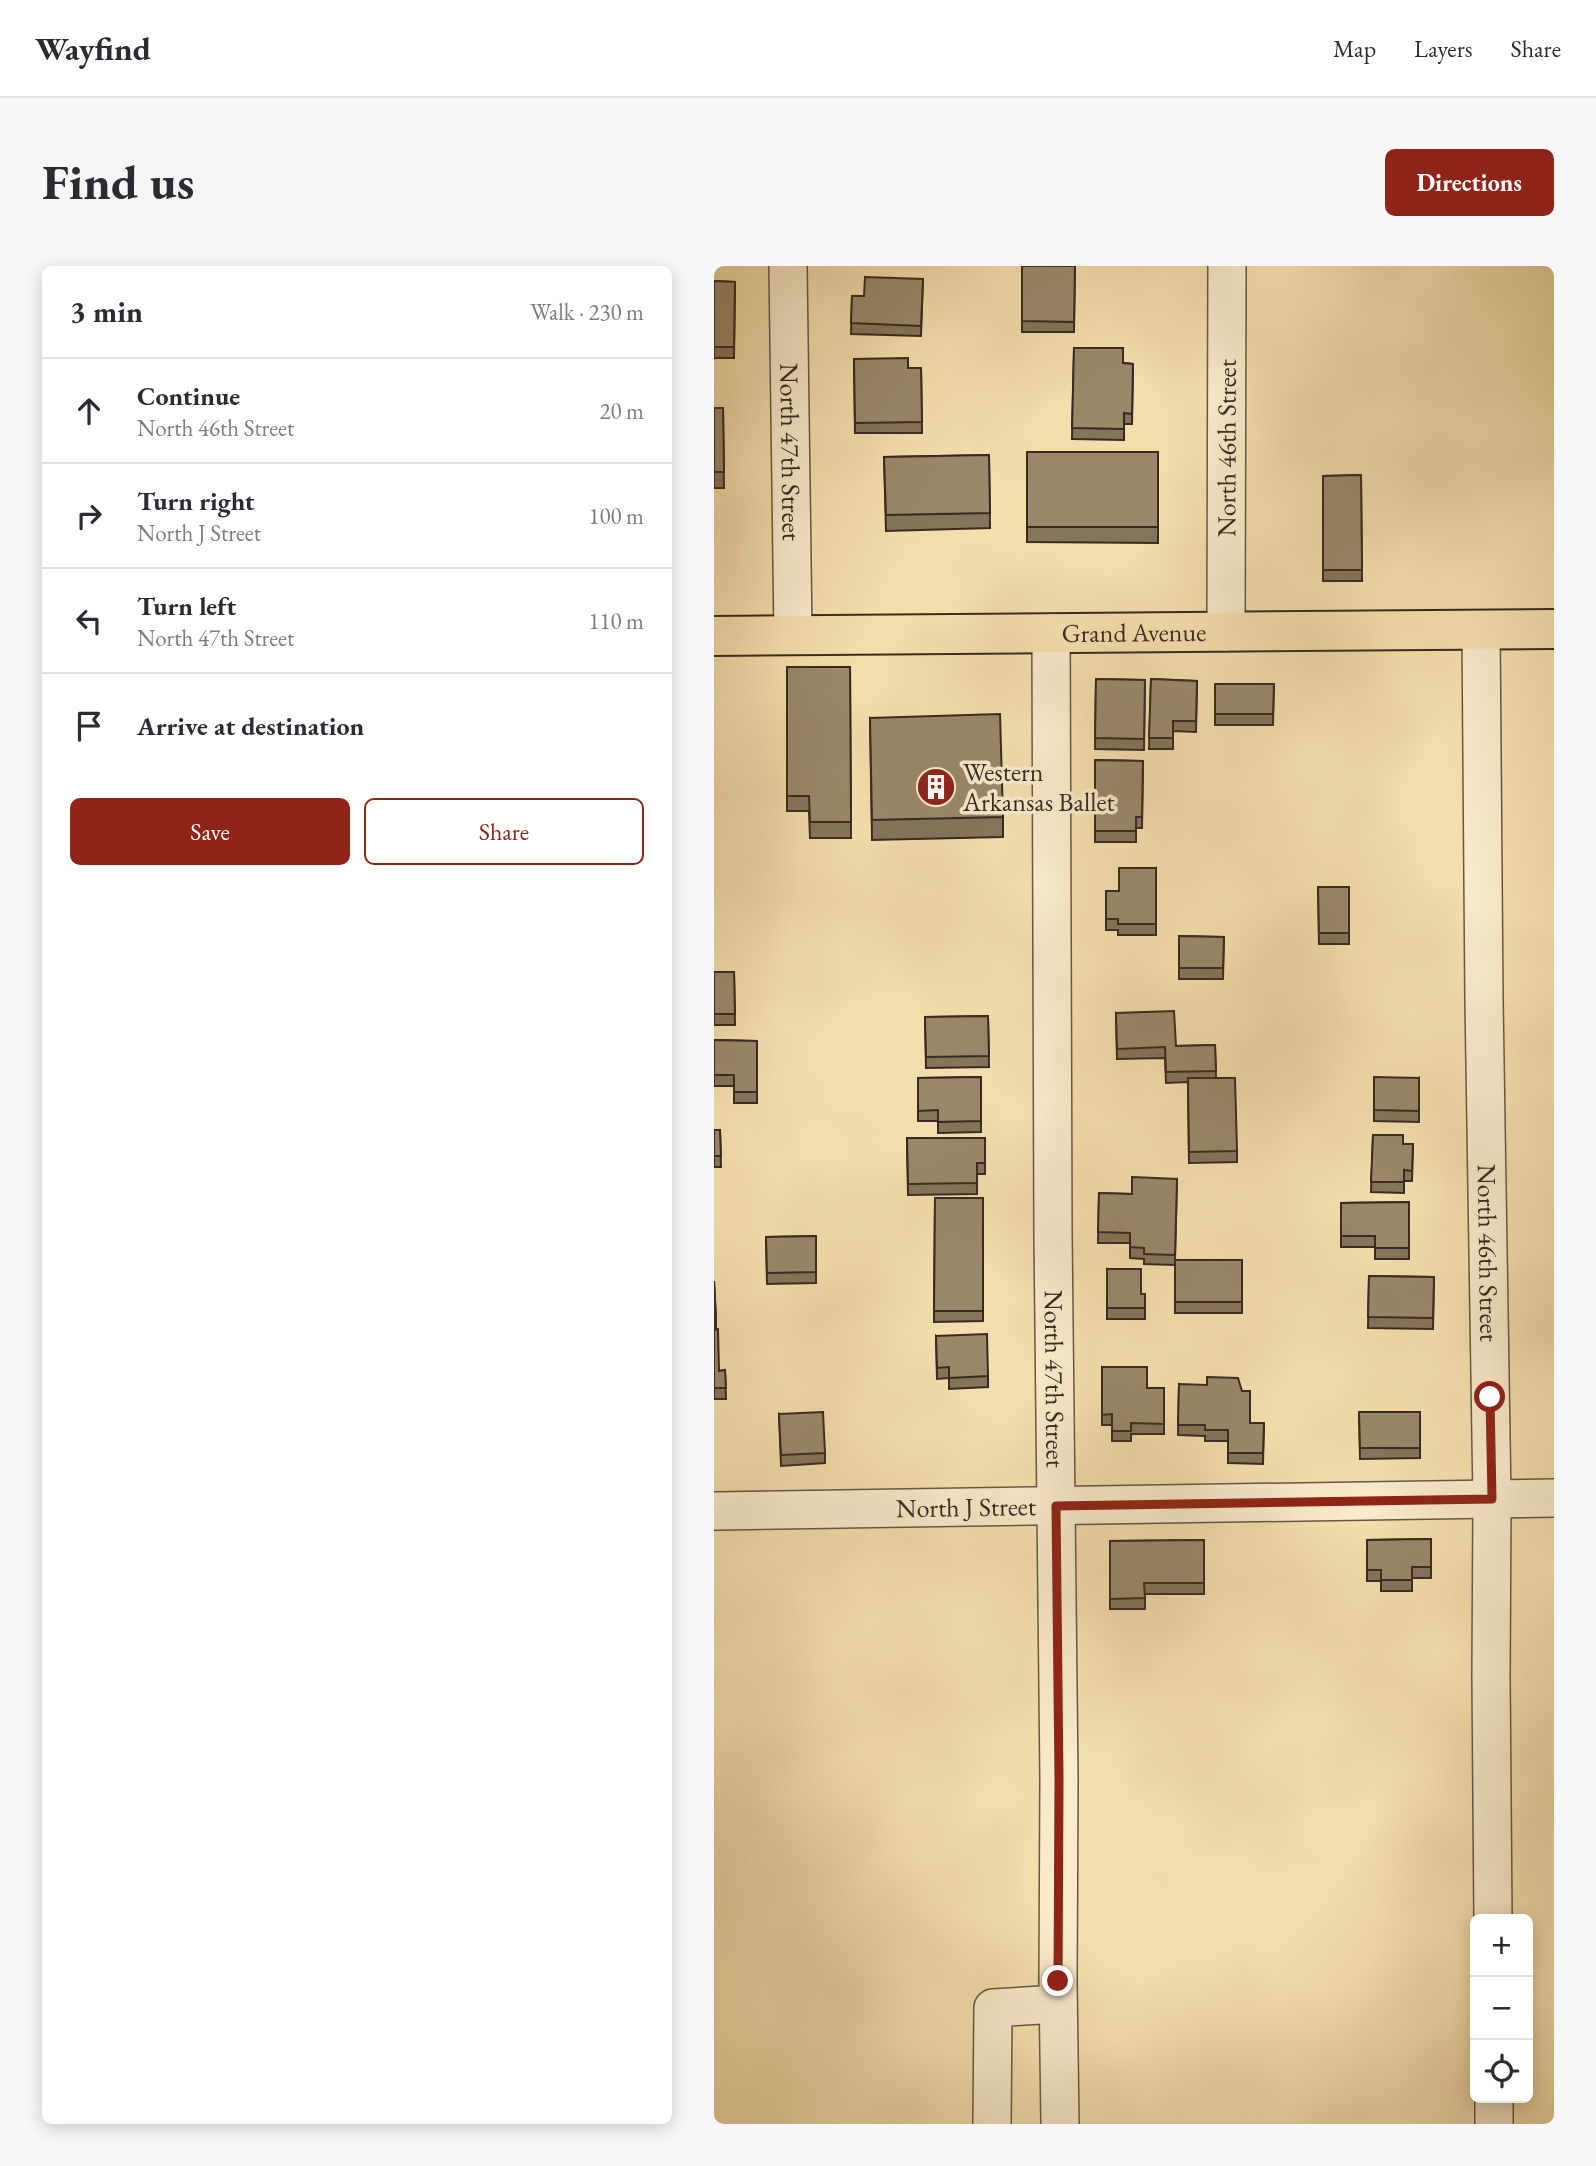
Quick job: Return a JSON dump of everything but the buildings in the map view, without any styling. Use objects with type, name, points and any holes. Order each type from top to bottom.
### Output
[{"type":"main road","name":"Grand Avenue","points":[[714,636],[1554,629]]},
{"type":"street","name":"North 47th Street","points":[[788,266],[793,635]]},
{"type":"street","name":"North 46th Street","points":[[1226,632],[1227,266]]},
{"type":"street","name":"North 46th Street","points":[[1481,630],[1492,1499],[1493,1914]]},
{"type":"street","name":"North 47th Street","points":[[1051,633],[1060,2124]]},
{"type":"street","name":"North J Street","points":[[714,1511],[1554,1498]]},
{"type":"street","points":[[992,2124],[993,2008],[1058,2004]]},
{"type":"street","points":[[1494,2103],[1494,2124]]},
{"type":"place","name":"Western Arkansas Ballet","points":[[936,787]]},
{"type":"route","points":[[1058,1981],[1056,1506],[1492,1499],[1490,1397]]}]
